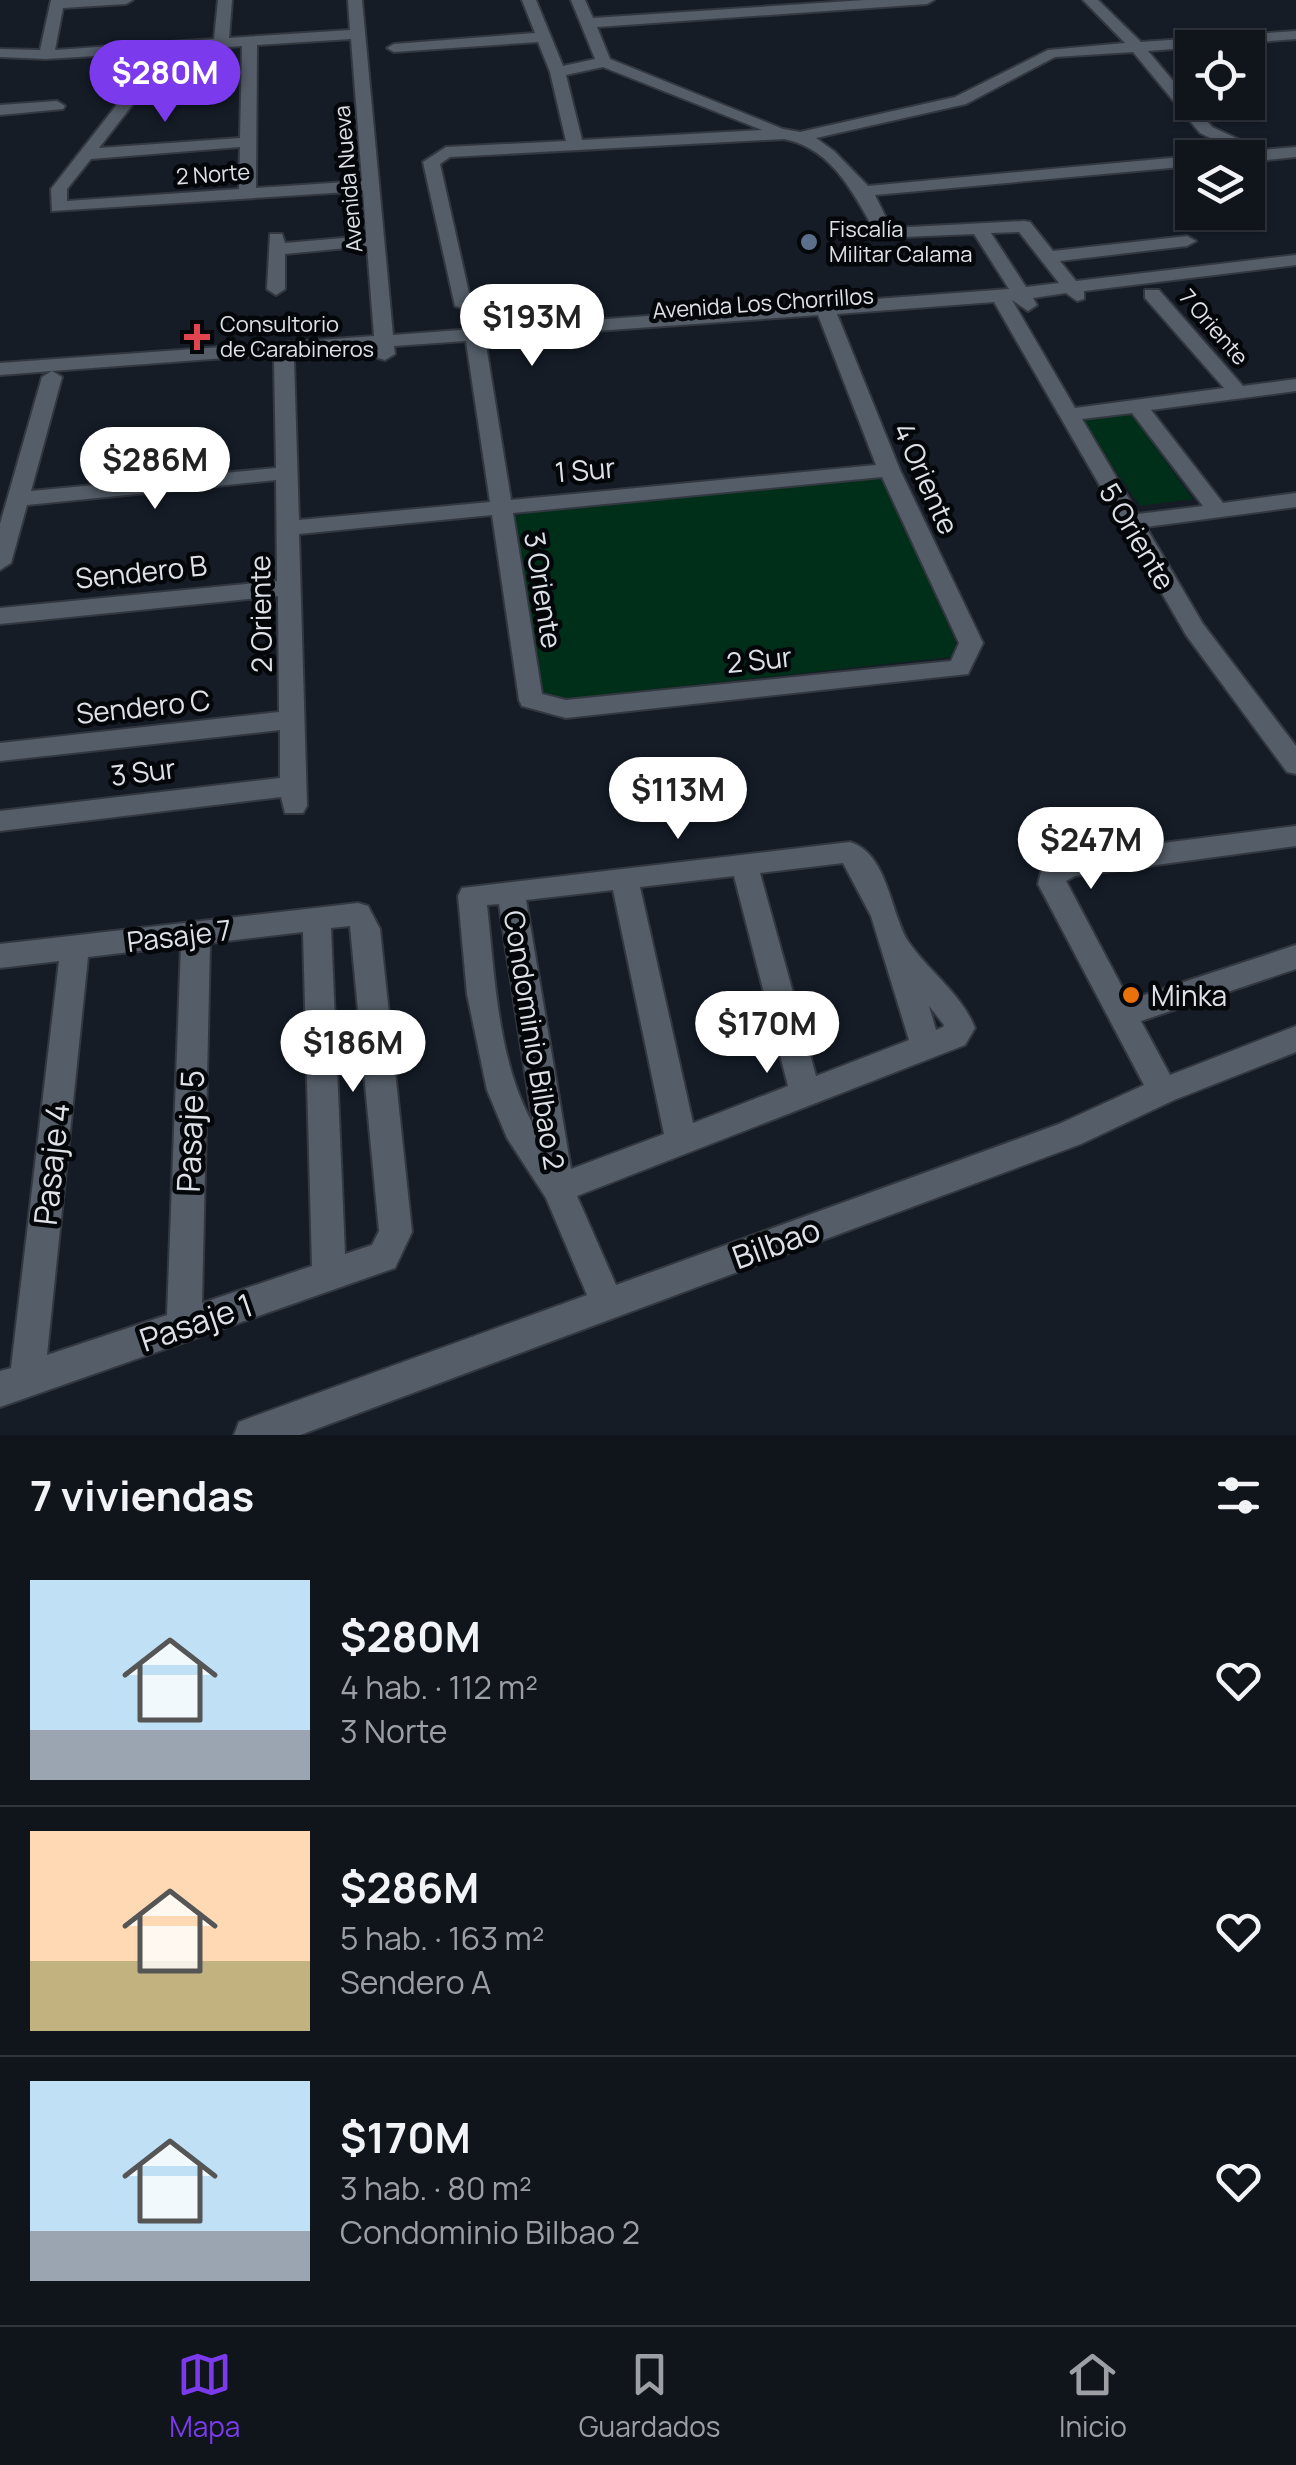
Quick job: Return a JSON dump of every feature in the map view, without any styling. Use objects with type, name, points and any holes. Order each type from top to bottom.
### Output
[{"type":"street","points":[[46,55],[58,2],[126,0]]},
{"type":"street","points":[[221,43],[225,0]]},
{"type":"street","name":"Avenida Nueva","points":[[354,0],[385,348]]},
{"type":"street","points":[[529,0],[558,72],[575,144]]},
{"type":"street","points":[[578,0],[604,62]]},
{"type":"street","points":[[590,24],[927,0]]},
{"type":"street","points":[[1090,0],[1137,47],[1206,130],[1227,140]]},
{"type":"street","points":[[0,53],[46,55],[358,34]]},
{"type":"street","points":[[462,302],[431,162],[446,152],[806,136],[960,101],[1031,61],[1053,54],[1296,36]]},
{"type":"street","points":[[394,48],[544,37]]},
{"type":"street","points":[[248,194],[250,42]]},
{"type":"street","points":[[86,154],[169,48]]},
{"type":"street","points":[[558,72],[604,62],[784,134]]},
{"type":"street","points":[[0,110],[58,106]]},
{"type":"street","points":[[1204,140],[1206,130]]},
{"type":"street","points":[[806,136],[864,190],[886,234],[1024,226],[1078,295]]},
{"type":"street","points":[[86,154],[248,142]]},
{"type":"street","points":[[1265,155],[1296,152]]},
{"type":"street","name":"2 Norte","points":[[86,154],[59,189],[58,207],[371,185]]},
{"type":"street","points":[[864,190],[1175,163]]},
{"type":"street","name":"5 Oriente","points":[[980,229],[1066,415],[1194,629],[1296,765]]},
{"type":"street","points":[[276,289],[276,243],[376,240]]},
{"type":"street","points":[[1048,257],[1186,241]]},
{"type":"street","name":"Avenida Los Chorrillos","points":[[1,369],[385,348],[1015,302],[1296,260]]},
{"type":"street","name":"Avenida Los Chorrillos","points":[[1078,295],[1152,294],[1296,277]]},
{"type":"street","name":"7 Oriente","points":[[1152,294],[1238,392]]},
{"type":"street","name":"4 Oriente","points":[[828,316],[889,470],[971,643],[959,668]]},
{"type":"street","name":"3 Oriente","points":[[476,341],[531,700],[566,709]]},
{"type":"street","name":"Avenida Los Chorrillos","points":[[1,369],[52,377],[284,361],[385,348]]},
{"type":"street","name":"2 Oriente","points":[[284,361],[294,796]]},
{"type":"street","points":[[0,564],[52,377]]},
{"type":"street","points":[[1066,415],[1296,385]]},
{"type":"street","points":[[1137,406],[1218,511]]},
{"type":"street","name":"1 Sur","points":[[288,528],[889,470]]},
{"type":"street","points":[[18,500],[286,473]]},
{"type":"street","points":[[1130,522],[1296,500]]},
{"type":"street","name":"Sendero B","points":[[0,616],[289,586]]},
{"type":"street","name":"2 Sur","points":[[566,709],[959,668]]},
{"type":"street","name":"Sendero C","points":[[0,752],[292,720]]},
{"type":"street","name":"3 Sur","points":[[0,820],[294,796]]},
{"type":"street","points":[[1162,1091],[1052,884],[1056,871],[1296,836]]},
{"type":"street","name":"Condominio Bilbao 2","points":[[558,1189],[954,1036],[960,1023],[893,940],[861,862],[850,852],[472,896],[482,994],[502,1090],[518,1128],[558,1189],[608,1305]]},
{"type":"street","points":[[744,862],[806,1092]]},
{"type":"street","points":[[624,878],[682,1144]]},
{"type":"street","name":"Condominio Bilbao 2","points":[[511,891],[558,1189]]},
{"type":"street","name":"Pasaje 7","points":[[0,956],[358,914],[366,930],[396,1232],[389,1250]]},
{"type":"street","points":[[317,917],[329,1275]]},
{"type":"street","name":"Pasaje 5","points":[[184,1327],[196,934]]},
{"type":"street","name":"Pasaje 4","points":[[14,1385],[75,947]]},
{"type":"street","points":[[1122,1015],[1296,957]]},
{"type":"street","name":"Bilbao","points":[[252,1435],[1070,1134],[1162,1091],[1296,1039]]},
{"type":"street","name":"Pasaje 1","points":[[14,1385],[382,1257],[389,1250]]},
{"type":"green space","points":[[1131,414],[1193,499],[1140,506],[1080,420]]},
{"type":"green space","points":[[877,477],[890,483],[956,643],[951,657],[562,699],[542,695],[512,519],[524,511]]},
{"type":"place","name":"Fiscalía Militar Calama","points":[[809,242]]},
{"type":"place","name":"Consultorio de Carabineros","points":[[197,337]]},
{"type":"place","name":"Minka","points":[[1131,995]]}]
